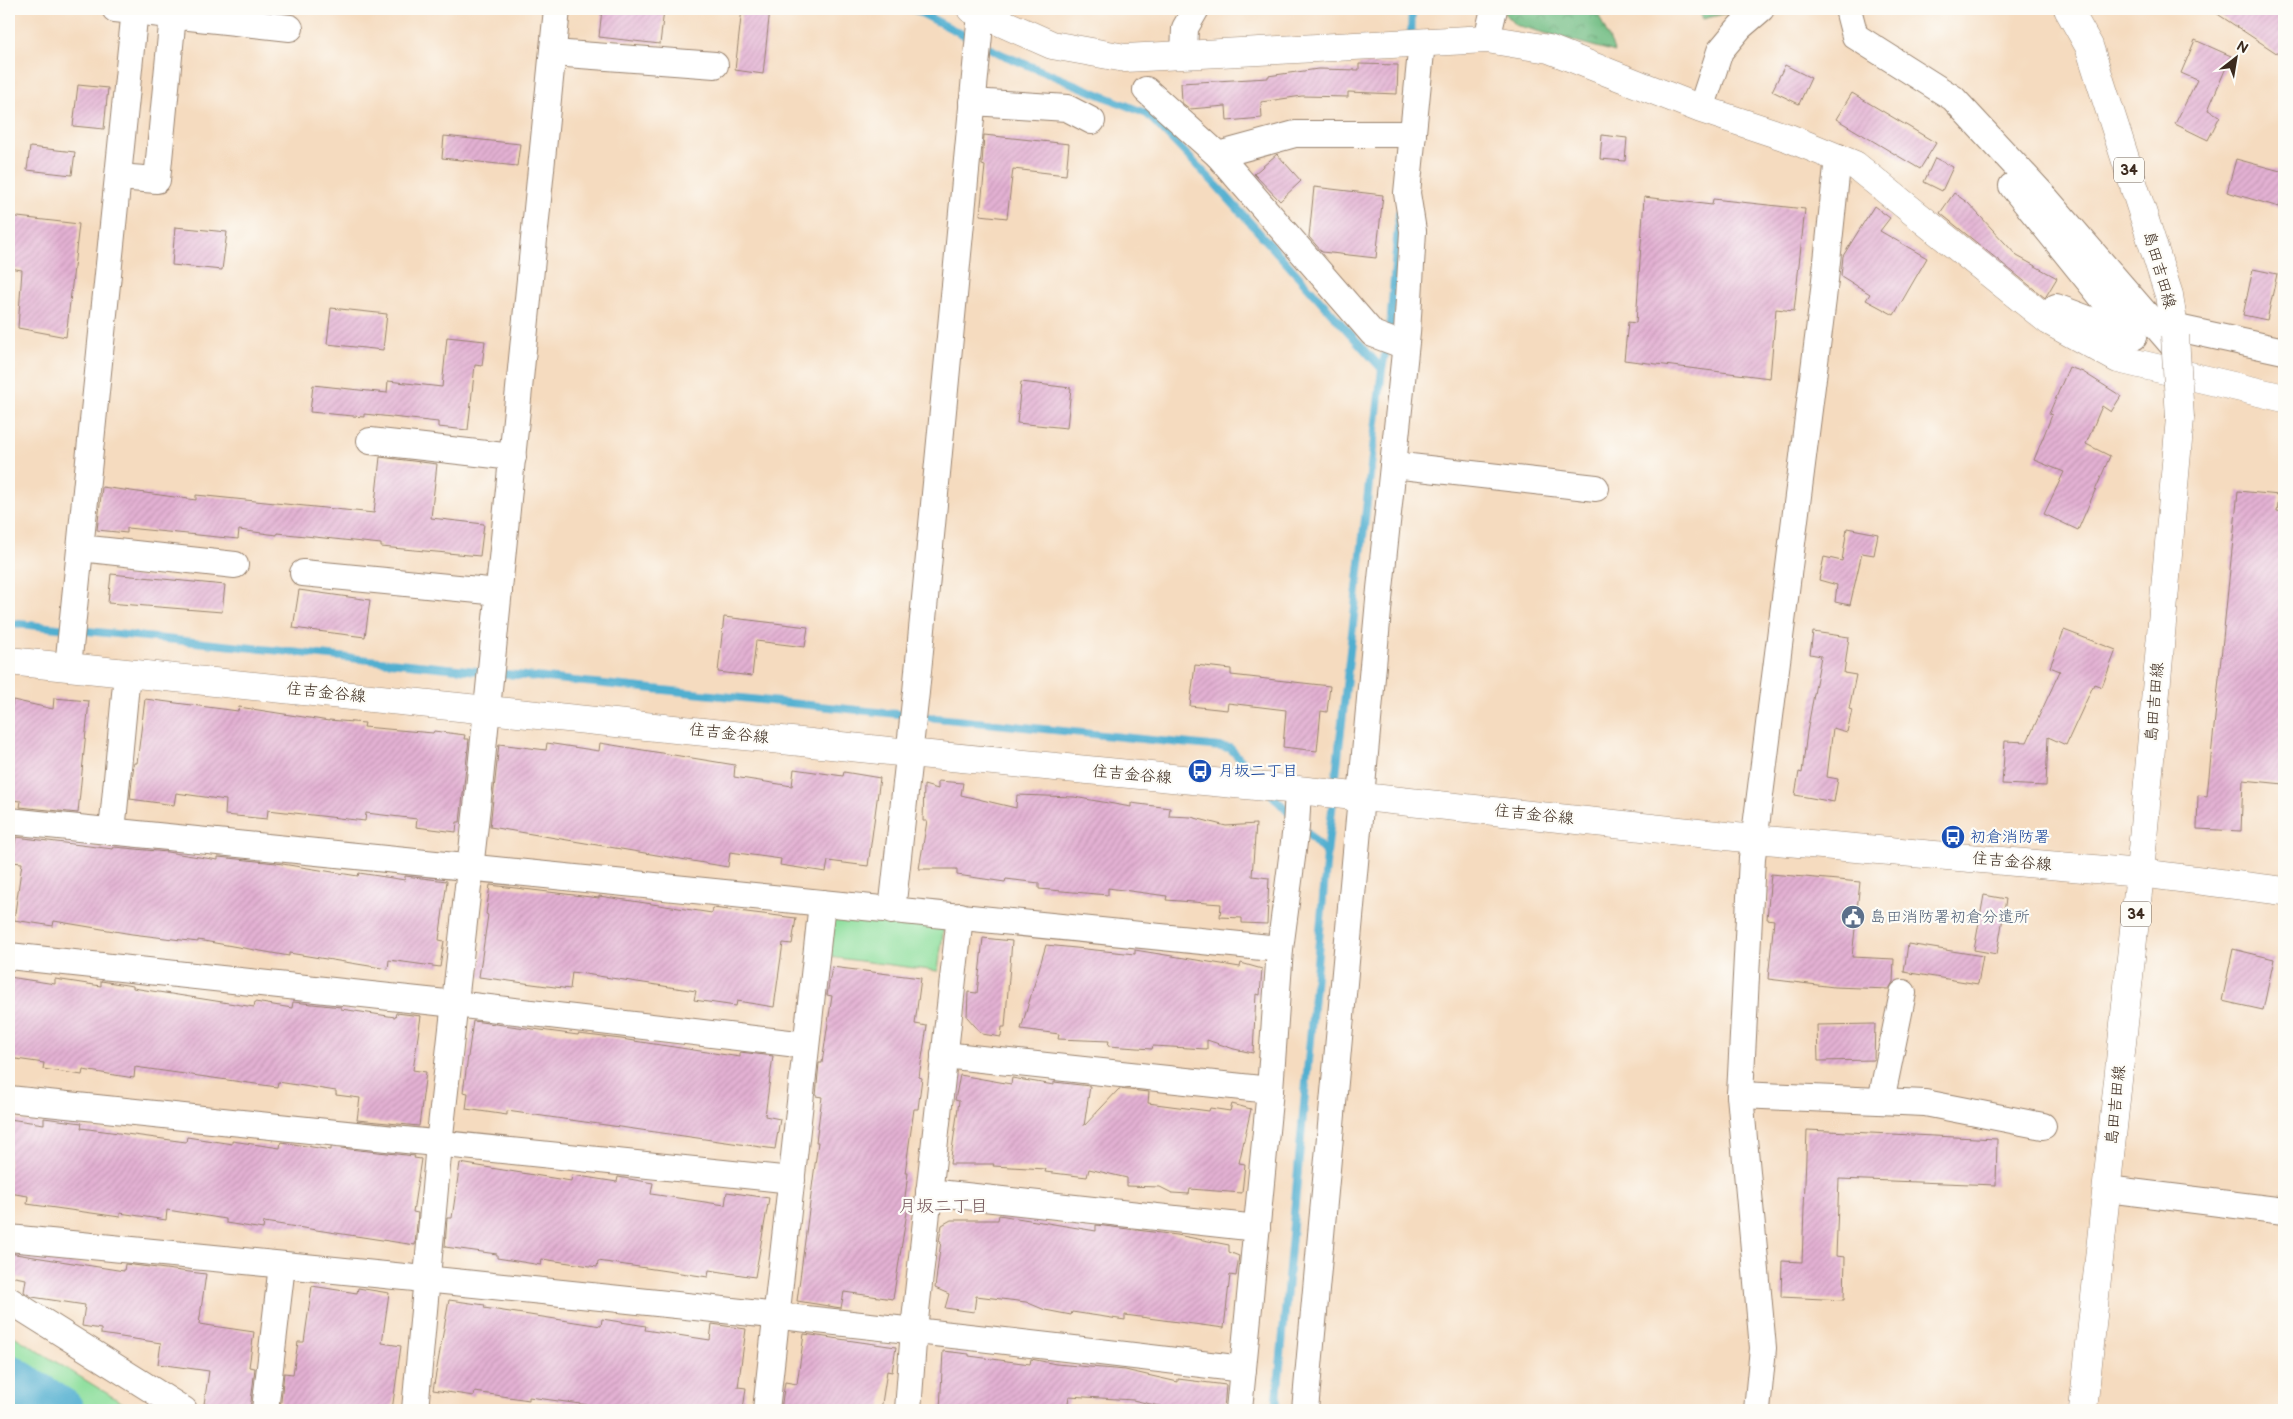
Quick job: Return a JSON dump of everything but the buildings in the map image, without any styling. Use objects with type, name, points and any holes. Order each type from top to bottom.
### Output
[{"type":"main road","name":"島田吉田線","points":[[2068,9],[2089,46],[2168,295],[2174,337],[2180,418],[2140,873],[2083,1410]]},
{"type":"main road","points":[[977,16],[1052,45],[1125,58],[1487,39],[1549,49],[1701,110],[1789,138],[1855,165],[2049,320],[2118,359],[2284,398]]},
{"type":"main road","name":"住吉金谷線","points":[[9,660],[71,642],[127,673],[488,698],[910,743],[1245,785],[1300,802],[1358,797],[1754,839],[2140,873],[2284,891]]},
{"type":"street","points":[[71,642],[118,177],[129,9],[290,28]]},
{"type":"street","points":[[415,1410],[439,1144],[456,1004],[488,698],[557,9]]},
{"type":"street","points":[[1184,55],[1185,28],[1196,9]]},
{"type":"street","points":[[1487,39],[1494,9]]},
{"type":"street","points":[[1701,110],[1720,51],[1740,28],[1761,9]]},
{"type":"street","points":[[1848,9],[1855,36],[1952,98],[2174,337],[2284,351]]},
{"type":"street","points":[[118,177],[157,180],[173,15]]},
{"type":"street","points":[[892,911],[915,699],[972,102],[977,16]]},
{"type":"street","points":[[1305,1410],[1358,797],[1393,465],[1413,232],[1407,193],[1404,134],[1412,43]]},
{"type":"street","points":[[553,54],[715,66]]},
{"type":"street","points":[[1146,90],[1218,155],[1373,334],[1404,346]]},
{"type":"street","points":[[972,102],[1067,108],[1092,121]]},
{"type":"street","points":[[1984,132],[2001,172],[2134,336],[2056,307],[2049,320]]},
{"type":"street","points":[[1218,155],[1296,134],[1404,134]]},
{"type":"street","points":[[1757,1410],[1763,1348],[1740,1095],[1754,839],[1823,299],[1838,157]]},
{"type":"street","points":[[370,441],[513,457]]},
{"type":"street","points":[[1393,465],[1596,488]]},
{"type":"street","points":[[80,548],[235,565]]},
{"type":"street","points":[[303,573],[499,592]]},
{"type":"street","points":[[112,832],[127,673]]},
{"type":"street","points":[[1239,1410],[1270,1090],[1280,949],[1300,802]]},
{"type":"street","points":[[9,821],[1280,949]]},
{"type":"street","points":[[766,1410],[778,1317],[822,904]]},
{"type":"street","points":[[908,1410],[914,1329],[960,916]]},
{"type":"street","points":[[9,956],[456,1004],[806,1045]]},
{"type":"street","points":[[1881,1101],[1903,993]]},
{"type":"street","points":[[944,1055],[1270,1090]]},
{"type":"street","points":[[1740,1095],[1925,1103],[2042,1126]]},
{"type":"street","points":[[9,1099],[792,1180]]},
{"type":"street","points":[[2107,1189],[2284,1211]]},
{"type":"street","points":[[929,1192],[1257,1228]]},
{"type":"street","points":[[9,1238],[428,1278],[778,1317],[914,1329],[1243,1369]]},
{"type":"street","points":[[265,1410],[282,1265]]},
{"type":"street","points":[[9,1300],[184,1410]]},
{"type":"green space","points":[[1500,9],[1596,9],[1615,52],[1515,25]]},
{"type":"green space","points":[[1698,9],[1744,9],[1703,19]]},
{"type":"green space","points":[[828,910],[944,926],[938,971],[822,956]]},
{"type":"green space","points":[[9,1333],[134,1410],[30,1410],[9,1397]]},
{"type":"green space","points":[[9,1397],[31,1410],[9,1410]]},
{"type":"waterway","points":[[913,9],[1003,55],[1147,114],[1217,186],[1382,369],[1327,854],[1276,1410]]},
{"type":"waterway","points":[[1411,39],[1412,9]]},
{"type":"waterway","points":[[1382,369],[1390,329],[1399,213]]},
{"type":"waterway","points":[[9,623],[1230,748],[1257,778]]},
{"type":"waterway","points":[[1273,796],[1291,815]]},
{"type":"waterway","points":[[1302,827],[1327,854]]},
{"type":"waterway","points":[[9,1376],[62,1410]]},
{"type":"place","name":"月坂二丁目","points":[[1200,771]]},
{"type":"place","name":"初倉消防署","points":[[1953,837]]},
{"type":"place","name":"島田消防署初倉分遣所","points":[[1853,917]]},
{"type":"district","name":"月坂二丁目","points":[[943,1206]]}]
